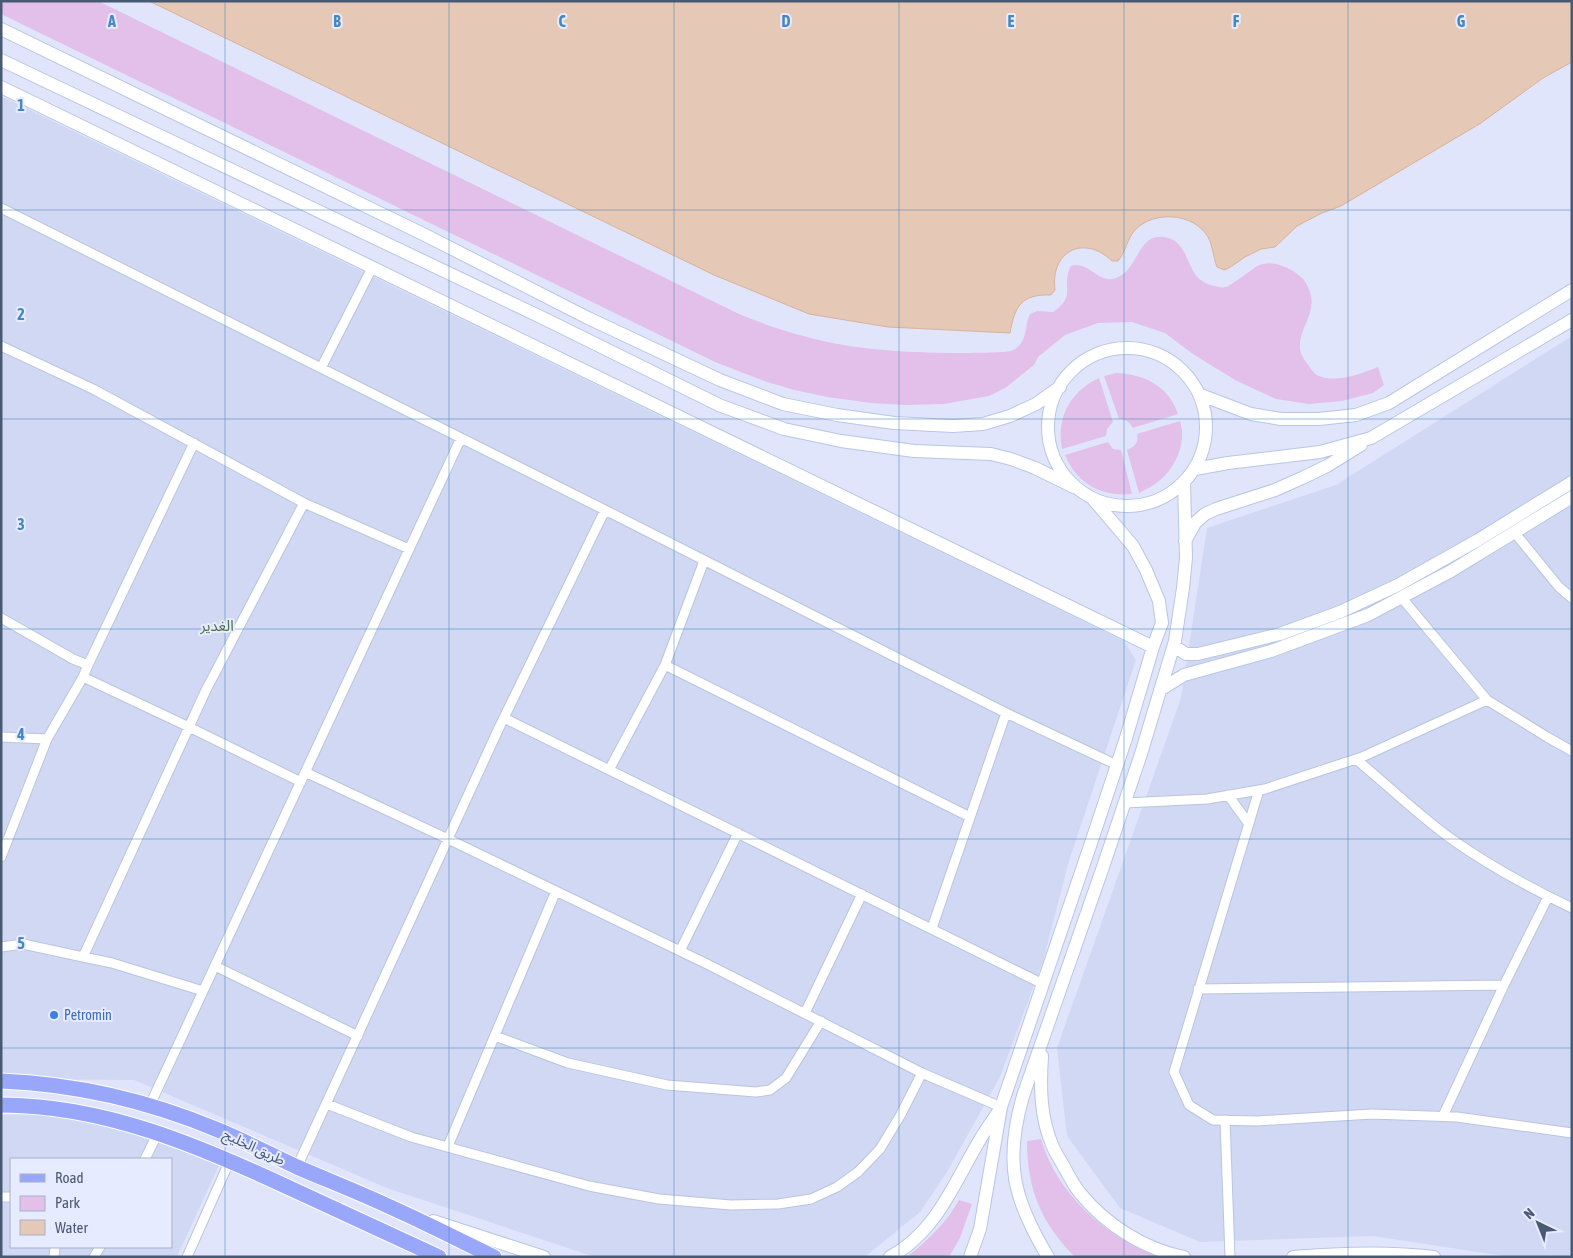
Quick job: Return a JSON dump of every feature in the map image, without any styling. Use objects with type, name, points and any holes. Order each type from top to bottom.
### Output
[{"type":"main road","points":[[1,29],[416,231],[588,318],[720,380],[783,404],[837,415],[894,423],[953,426],[982,424],[1010,416],[1036,404],[1060,387]]},
{"type":"main road","points":[[1,60],[545,319],[719,405],[784,429],[841,441],[914,451],[991,454],[1035,468],[1074,487],[1093,499],[1116,506],[1139,506],[1161,499],[1180,486],[1195,469],[1204,447],[1207,421],[1201,395],[1186,372],[1165,356],[1139,348],[1112,348],[1087,358],[1067,375],[1053,398],[1048,424],[1050,448],[1059,469],[1074,487]]},
{"type":"main road","points":[[1,87],[1153,647]]},
{"type":"main road","points":[[1201,395],[1252,414],[1281,419],[1319,420],[1356,415],[1389,403],[1572,290]]},
{"type":"main road","points":[[1185,541],[1195,523],[1205,514],[1275,490],[1327,466],[1371,438],[1572,320]]},
{"type":"main road","points":[[1195,469],[1320,452],[1371,438]]},
{"type":"main road","points":[[1048,1257],[1026,1216],[1015,1178],[1013,1145],[1018,1114],[1125,803],[1174,646],[1186,558],[1184,482]]},
{"type":"main road","points":[[1174,646],[1186,654],[1198,654],[1280,634],[1340,612],[1398,585],[1478,540],[1572,482]]},
{"type":"main road","points":[[1160,690],[1184,675],[1271,651],[1368,614],[1451,571],[1572,497]]},
{"type":"main road","points":[[970,1257],[980,1229],[1002,1106],[1117,765],[1162,623],[1159,601],[1146,570],[1132,546],[1093,499]]},
{"type":"main road","points":[[1044,1038],[1041,1099],[1045,1122],[1053,1147],[1080,1192],[1097,1211],[1135,1239],[1165,1252],[1184,1257]]},
{"type":"main road","name":"طريق الخليج","points":[[1,1081],[57,1086],[106,1094],[150,1105],[218,1130],[297,1167],[390,1206],[494,1257]]},
{"type":"main road","name":"طريق الخليج","points":[[1,1105],[47,1108],[85,1114],[158,1133],[230,1160],[438,1257]]},
{"type":"main road","points":[[890,1257],[919,1235],[938,1213],[978,1143],[1002,1106]]},
{"type":"main road","points":[[390,1206],[544,1257]]},
{"type":"main road","points":[[1293,1257],[1351,1253],[1434,1257]]},
{"type":"street","points":[[1,208],[605,510],[1006,714],[1117,765]]},
{"type":"street","points":[[321,368],[372,268]]},
{"type":"street","points":[[1,346],[93,389],[304,503],[409,549]]},
{"type":"street","points":[[150,1105],[461,438]]},
{"type":"street","points":[[1,857],[47,739],[83,677],[194,444]]},
{"type":"street","points":[[83,957],[206,690],[304,503]]},
{"type":"street","points":[[297,1167],[504,718],[605,510]]},
{"type":"street","points":[[1514,532],[1559,587],[1572,598]]},
{"type":"street","points":[[610,770],[665,665],[704,561]]},
{"type":"street","points":[[1401,597],[1487,700],[1546,737],[1572,750]]},
{"type":"street","points":[[1,618],[72,659],[88,665]]},
{"type":"street","points":[[665,665],[970,817]]},
{"type":"street","points":[[83,677],[301,782]]},
{"type":"street","points":[[1125,803],[1207,799],[1259,790],[1356,759],[1487,700]]},
{"type":"street","points":[[932,928],[1006,714]]},
{"type":"street","points":[[504,718],[1044,984]]},
{"type":"street","points":[[1,737],[47,739]]},
{"type":"street","points":[[1356,759],[1449,838],[1502,871],[1572,908]]},
{"type":"street","points":[[305,772],[680,951],[922,1073],[1002,1106]]},
{"type":"street","points":[[1259,790],[1174,1072],[1189,1105],[1213,1120],[1256,1121],[1372,1114],[1457,1116],[1572,1133]]},
{"type":"street","points":[[1228,795],[1249,824]]},
{"type":"street","points":[[680,951],[738,833]]},
{"type":"street","points":[[448,1146],[556,891]]},
{"type":"street","points":[[805,1013],[862,894]]},
{"type":"street","points":[[1444,1116],[1504,985],[1548,897]]},
{"type":"street","points":[[1,947],[23,944],[112,963],[203,991]]},
{"type":"street","points":[[215,966],[358,1036]]},
{"type":"street","points":[[1198,989],[1504,985]]},
{"type":"street","points":[[495,1036],[568,1063],[667,1086],[756,1092],[770,1090],[786,1078],[821,1021]]},
{"type":"street","points":[[327,1104],[411,1137],[589,1186],[659,1199],[731,1205],[778,1204],[811,1199],[837,1187],[858,1172],[880,1149],[900,1116],[922,1073]]},
{"type":"street","points":[[1225,1120],[1230,1257]]},
{"type":"street","points":[[145,1158],[158,1133]]},
{"type":"street","points":[[187,1257],[230,1160]]},
{"type":"shaded area","points":[[1,96],[1124,641],[1136,660],[1069,861],[1043,961],[1000,1077],[947,1172],[920,1212],[866,1256],[595,1257],[387,1188],[134,1080],[1,1079]]},
{"type":"shaded area","points":[[1572,336],[1572,1257],[1510,1257],[1373,1236],[1200,1242],[1120,1208],[1067,1136],[1057,1048],[1181,698],[1207,528],[1336,485]]},
{"type":"shaded area","points":[[52,1114],[130,1131],[220,1163],[177,1257],[1,1257],[1,1115]]},
{"type":"green space","points":[[1,1],[98,1],[739,314],[798,335],[846,345],[907,352],[990,353],[1013,350],[1018,347],[1023,339],[1030,314],[1037,311],[1053,312],[1065,301],[1068,273],[1071,266],[1083,266],[1104,278],[1116,278],[1124,274],[1148,241],[1155,237],[1164,237],[1173,240],[1180,246],[1197,277],[1205,283],[1223,287],[1228,286],[1257,266],[1269,263],[1281,265],[1298,274],[1304,280],[1311,296],[1312,304],[1302,333],[1300,349],[1303,358],[1312,370],[1319,376],[1334,379],[1349,377],[1378,367],[1384,385],[1373,393],[1342,401],[1309,404],[1276,399],[1235,380],[1193,354],[1165,333],[1132,322],[1098,323],[1065,335],[1038,357],[1034,365],[1005,388],[989,396],[944,404],[906,405],[871,403],[794,390],[764,381],[715,362],[1,14]]},
{"type":"green space","points":[[1116,373],[1136,376],[1154,383],[1168,396],[1178,414],[1133,428],[1127,421],[1119,419],[1104,376]]},
{"type":"green space","points":[[1099,378],[1113,422],[1107,429],[1106,436],[1062,449],[1061,427],[1067,407],[1080,390]]},
{"type":"green space","points":[[1180,421],[1182,437],[1175,462],[1165,476],[1139,493],[1127,450],[1136,444],[1137,434]]},
{"type":"green space","points":[[1108,442],[1113,449],[1121,450],[1132,494],[1111,493],[1092,487],[1076,474],[1065,455]]},
{"type":"green space","points":[[1041,1139],[1048,1159],[1058,1178],[1086,1212],[1121,1239],[1159,1257],[1075,1257],[1053,1231],[1038,1204],[1033,1190],[1027,1141]]},
{"type":"green space","points":[[959,1200],[972,1204],[960,1238],[949,1257],[907,1257],[936,1231],[949,1216]]},
{"type":"water","points":[[149,1],[1572,1],[1572,62],[1543,78],[1481,123],[1341,206],[1297,226],[1275,247],[1261,249],[1224,270],[1217,267],[1210,240],[1202,229],[1184,219],[1173,217],[1152,219],[1135,230],[1118,261],[1112,261],[1091,249],[1080,248],[1071,251],[1063,257],[1058,265],[1055,276],[1055,290],[1051,295],[1041,295],[1026,299],[1017,309],[1010,333],[888,327],[809,314],[714,275]]},
{"type":"place","name":"Petromin","points":[[54,1015]]},
{"type":"district","name":"الغدير","points":[[217,626]]}]
